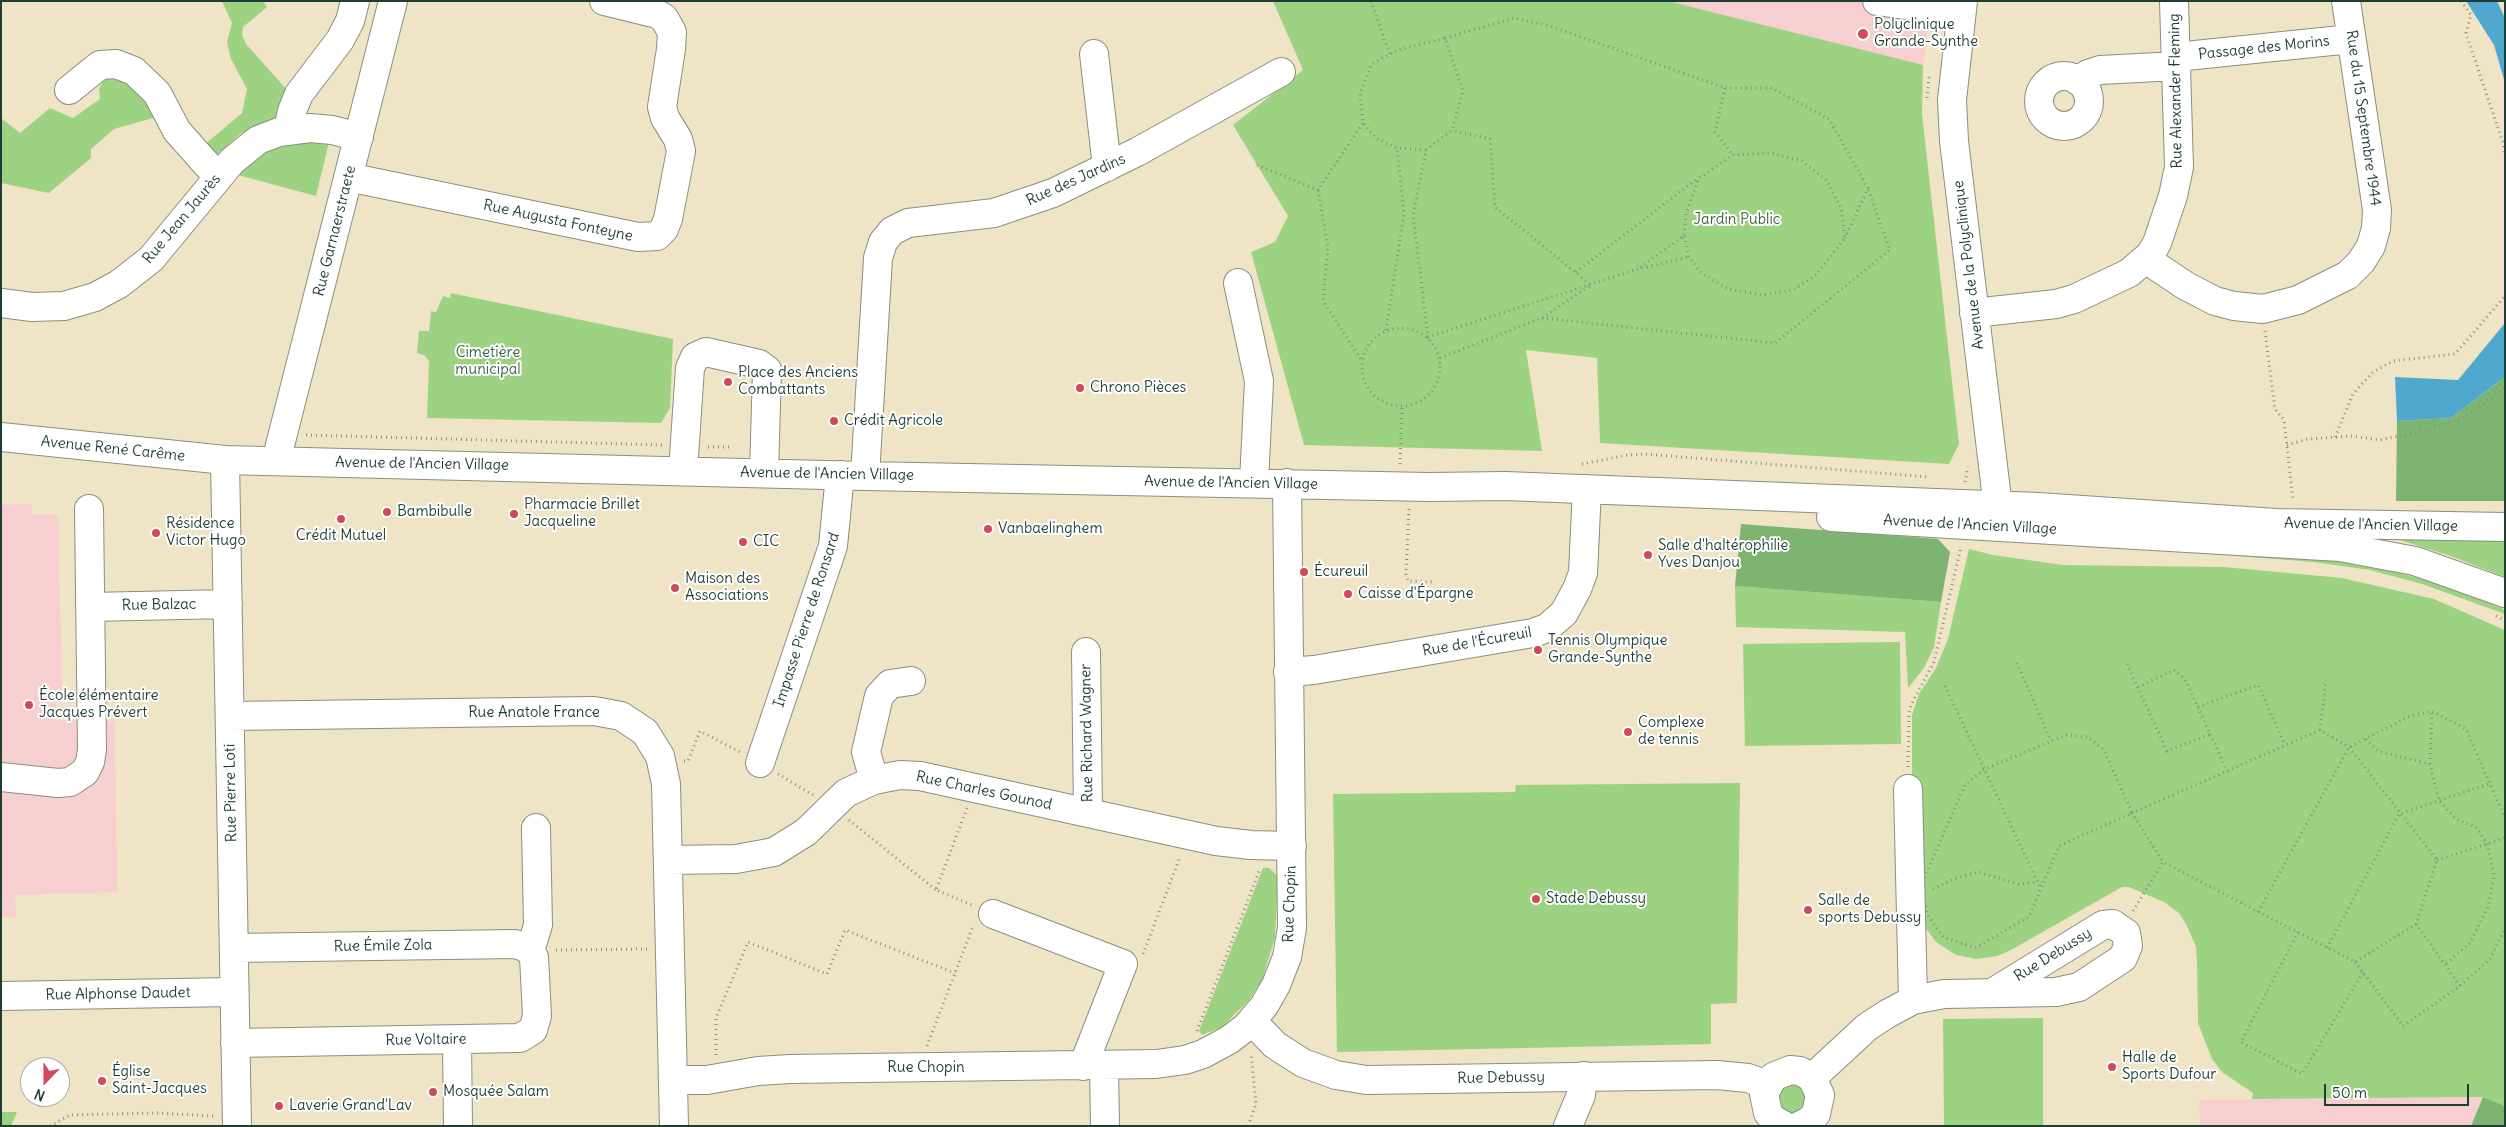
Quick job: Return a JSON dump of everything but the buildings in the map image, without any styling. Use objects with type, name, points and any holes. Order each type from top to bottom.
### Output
[{"type":"street","points":[[288,130],[298,94],[340,40],[350,21],[355,1]]},
{"type":"street","name":"Rue Garnaerstraete","points":[[276,461],[393,1]]},
{"type":"street","name":"Rue Augusta Fonteyne","points":[[348,177],[638,238],[657,236],[664,229],[668,220],[681,151],[678,139],[665,118],[662,106],[672,49],[672,32],[664,18],[657,14],[604,1]]},
{"type":"street","points":[[1877,1],[1962,7]]},
{"type":"street","name":"Rue Alexander Fleming","points":[[1974,313],[2056,304],[2074,299],[2129,273],[2147,260],[2157,243],[2177,178],[2174,1]]},
{"type":"street","name":"Rue du 15 Septembre 1944","points":[[2147,260],[2186,286],[2214,300],[2234,306],[2263,309],[2298,300],[2348,275],[2362,262],[2371,246],[2377,220],[2376,200],[2346,1]]},
{"type":"street","name":"Avenue de la Polyclinique","points":[[1962,7],[1954,82],[1953,125],[1999,517]]},
{"type":"street","name":"Passage des Morins","points":[[2078,81],[2088,74],[2100,70],[2351,39]]},
{"type":"street","points":[[1094,54],[1107,167]]},
{"type":"street","points":[[69,90],[100,65],[116,64],[134,71],[157,93],[177,132],[218,177]]},
{"type":"street","name":"Rue des Jardins","points":[[852,475],[877,267],[880,251],[887,236],[897,227],[908,223],[971,217],[1020,205],[1053,193],[1107,167],[1281,72]]},
{"type":"street","name":"Rue Jean Jaurès","points":[[1,304],[32,307],[64,306],[85,301],[109,291],[151,258],[239,153],[268,135],[288,130],[321,129],[359,137]]},
{"type":"street","points":[[1238,283],[1259,381],[1254,482]]},
{"type":"street","points":[[684,458],[690,368],[695,357],[706,352],[760,364],[767,370],[765,461]]},
{"type":"street","name":"Avenue René Carême","points":[[1,437],[225,460]]},
{"type":"street","name":"Avenue de l'Ancien Village","points":[[225,460],[684,458],[765,461],[852,475],[1287,483],[1404,470],[1429,487],[1582,486],[1999,517],[2145,534],[2357,549],[2429,565],[2497,603]]},
{"type":"street","name":"Rue Pierre Loti","points":[[225,460],[237,1122]]},
{"type":"street","name":"Impasse Pierre de Ronsard","points":[[760,763],[833,546],[852,475]]},
{"type":"street","name":"Rue Chopin","points":[[673,1070],[707,1080],[758,1071],[790,1069],[1161,1064],[1194,1057],[1221,1045],[1256,1025],[1276,985],[1289,948],[1292,928],[1287,483]]},
{"type":"street","name":"Rue de l'Écureuil","points":[[1288,672],[1323,669],[1533,633],[1547,628],[1564,613],[1581,580],[1584,565],[1582,486]]},
{"type":"street","points":[[1,777],[58,783],[76,780],[85,772],[92,756],[89,509]]},
{"type":"street","name":"Avenue de l'Ancien Village","points":[[1999,517],[2505,527]]},
{"type":"street","name":"Rue Balzac","points":[[90,607],[228,604]]},
{"type":"street","name":"Rue Richard Wagner","points":[[1086,652],[1088,813]]},
{"type":"street","points":[[874,780],[866,752],[879,696],[890,684],[911,681]]},
{"type":"street","name":"Rue Anatole France","points":[[230,716],[594,711],[621,716],[638,726],[651,740],[660,756],[666,784],[674,1126]]},
{"type":"street","name":"Rue Charles Gounod","points":[[668,860],[736,859],[774,852],[806,832],[846,793],[874,780],[891,775],[910,775],[1227,842],[1264,846],[1292,846]]},
{"type":"street","points":[[1908,789],[1913,1000]]},
{"type":"street","points":[[530,951],[538,925],[536,828]]},
{"type":"street","points":[[987,911],[1123,964],[1093,1066],[1105,1126]]},
{"type":"street","name":"Rue Debussy","points":[[1812,1078],[1872,1023],[1913,1000],[1944,994],[2056,992],[2079,987],[2122,958],[2128,946],[2127,937],[2122,929],[2108,924],[2097,928],[1992,993]]},
{"type":"street","name":"Rue Émile Zola","points":[[234,948],[515,944],[530,951]]},
{"type":"street","name":"Rue Voltaire","points":[[236,1043],[520,1038],[533,1030],[537,1016],[536,967],[530,951]]},
{"type":"street","name":"Rue Alphonse Daudet","points":[[1,996],[234,992]]},
{"type":"street","name":"Rue Debussy","points":[[1256,1025],[1283,1051],[1303,1063],[1325,1072],[1351,1078],[1376,1080],[1728,1075],[1748,1078],[1767,1085]]},
{"type":"street","points":[[457,1040],[458,1126]]},
{"type":"street","name":"Rue Chopin","points":[[673,1070],[716,1062],[757,1064],[790,1069]]},
{"type":"street","points":[[1790,1070],[1800,1071],[1812,1078],[1819,1090],[1820,1105],[1813,1117],[1797,1126],[1774,1120],[1766,1108],[1764,1099],[1767,1085],[1777,1074],[1790,1070]]},
{"type":"street","points":[[1568,1126],[1581,1095],[1583,1076]]},
{"type":"path","points":[[1371,1],[1390,54]]},
{"type":"path","points":[[2460,1],[2471,15],[2466,33],[2503,143],[2505,155]]},
{"type":"path","points":[[1426,150],[1398,148],[1376,138],[1363,123],[1360,93],[1372,64],[1390,54],[1514,18],[1550,26],[1725,88],[1772,88],[1829,119],[1868,188],[1890,250],[1775,343],[1542,318]]},
{"type":"path","points":[[1428,337],[1413,215],[1426,150],[1452,130],[1463,91],[1445,38]]},
{"type":"path","points":[[1725,88],[1715,132],[1733,155]]},
{"type":"path","points":[[1362,362],[1323,301],[1328,247],[1318,190],[1363,123]]},
{"type":"path","points":[[1452,130],[1490,138],[1495,207],[1591,285]]},
{"type":"path","points":[[1386,330],[1404,213],[1398,148]]},
{"type":"path","points":[[1576,272],[1699,178],[1733,155],[1770,153],[1802,161],[1826,180],[1841,208],[1845,238]]},
{"type":"path","points":[[1257,165],[1318,190]]},
{"type":"path","points":[[1699,178],[1686,213],[1684,236],[1689,257],[1700,272],[1728,289],[1761,295],[1793,290],[1816,275],[1845,238],[1868,188]]},
{"type":"path","points":[[1638,269],[1684,236]]},
{"type":"path","points":[[1428,337],[1638,269],[1689,257]]},
{"type":"path","points":[[1440,358],[1542,318],[1591,285]]},
{"type":"path","points":[[2335,437],[2353,394],[2372,372],[2392,361],[2455,354],[2505,296]]},
{"type":"path","points":[[2263,309],[2275,408],[2284,420],[2295,524]]},
{"type":"path","points":[[1408,328],[1428,337],[1436,346],[1440,358],[1440,376],[1432,392],[1419,402],[1402,406],[1388,404],[1377,398],[1368,388],[1362,375],[1362,362],[1370,343],[1386,330],[1408,328]]},
{"type":"path","points":[[2287,445],[2308,439],[2351,436],[2380,440],[2459,420],[2505,388]]},
{"type":"path","points":[[1402,406],[1404,470],[1402,502],[1409,503],[1406,574],[1408,581],[1435,582]]},
{"type":"path","points":[[283,434],[684,458],[765,461]]},
{"type":"path","points":[[1582,486],[1628,454],[1930,478]]},
{"type":"path","points":[[1390,462],[1404,470]]},
{"type":"path","points":[[1957,479],[1966,480]]},
{"type":"path","points":[[1908,789],[1909,715],[1914,697],[1937,652],[1962,542]]},
{"type":"path","points":[[2497,603],[2505,620]]},
{"type":"path","points":[[2017,663],[2051,741]]},
{"type":"path","points":[[2127,664],[2167,751],[2211,734]]},
{"type":"path","points":[[2138,687],[2174,670],[2185,679],[2227,771]]},
{"type":"path","points":[[2320,730],[2326,680]]},
{"type":"path","points":[[2198,707],[2258,685],[2285,745]]},
{"type":"path","points":[[1945,686],[2040,889]]},
{"type":"path","points":[[2432,711],[2430,764],[2439,801],[2456,819],[2476,827],[2487,844],[2494,875],[2488,907],[2470,943],[2445,965]]},
{"type":"path","points":[[2258,912],[2349,747],[2410,716],[2432,711],[2466,729],[2505,818]]},
{"type":"path","points":[[2320,730],[2285,745],[2132,813],[2059,846],[2029,917],[1975,948],[1943,937],[1927,914],[1922,883],[1965,785],[1983,770],[2066,735],[2088,737],[2104,750],[2132,813],[2163,862],[2356,962],[2403,1026],[2460,986],[2490,959],[2505,928]]},
{"type":"path","points":[[2320,730],[2349,747],[2437,860]]},
{"type":"path","points":[[660,756],[688,761],[700,731],[760,763],[832,806],[936,890],[987,911],[955,973],[919,1067]]},
{"type":"path","points":[[2366,739],[2378,751],[2430,764]]},
{"type":"path","points":[[2327,948],[2400,814],[2489,784]]},
{"type":"path","points":[[936,890],[975,788]]},
{"type":"path","points":[[1123,964],[1140,962],[1189,835]]},
{"type":"path","points":[[2437,860],[2505,838]]},
{"type":"path","points":[[1194,1037],[1262,864],[1264,846]]},
{"type":"path","points":[[2356,962],[2416,924],[2437,860]]},
{"type":"path","points":[[2122,929],[2163,862]]},
{"type":"path","points":[[1924,894],[1954,879],[1978,872],[2018,884],[2037,882]]},
{"type":"path","points":[[2416,924],[2460,986]]},
{"type":"path","points":[[716,1062],[716,1018],[748,942],[828,974],[845,930],[955,973]]},
{"type":"path","points":[[2298,932],[2241,1042],[2302,1074],[2363,972]]},
{"type":"path","points":[[530,951],[670,949]]},
{"type":"path","points":[[1248,1126],[1256,1104],[1250,1055],[1256,1025]]},
{"type":"path","points":[[50,1126],[70,1114],[156,1113],[237,1122]]},
{"type":"shaded area","name":"Polyclinique Grande-Synthe","points":[[1668,1],[1931,1],[1923,65]]},
{"type":"shaded area","name":"École élémentaire Jacques Prévert","points":[[32,504],[31,515],[58,515],[62,690],[56,690],[56,720],[115,721],[117,892],[15,895],[16,917],[1,917],[1,505]]},
{"type":"shaded area","points":[[2483,1097],[2471,1126],[2200,1126],[2199,1100]]},
{"type":"green space","points":[[222,1],[263,1],[267,7],[243,27],[242,35],[246,44],[289,92],[279,116],[240,134],[216,156],[204,145],[242,113],[247,89],[231,59],[227,42],[232,23]]},
{"type":"green space","name":"Jardin Public","points":[[1273,1],[1668,1],[1923,65],[1922,114],[1959,444],[1949,464],[1600,443],[1597,358],[1526,350],[1542,451],[1304,445],[1251,252],[1275,242],[1288,216],[1233,125],[1303,70]]},
{"type":"green space","points":[[107,76],[123,76],[160,116],[114,129],[91,149],[91,158],[49,193],[1,183],[1,118],[20,133],[50,108],[73,118],[100,99],[99,88]]},
{"type":"green space","points":[[305,140],[329,142],[316,196],[234,174],[279,142]]},
{"type":"green space","name":"Cimetière municipal","points":[[451,293],[673,339],[670,408],[661,423],[427,418],[429,361],[424,355],[417,353],[419,331],[429,331],[431,311],[436,312],[443,296],[450,298]]},
{"type":"green space","points":[[2505,377],[2505,501],[2396,501],[2397,421],[2451,418]]},
{"type":"green space","points":[[1741,524],[1938,539],[1950,552],[1941,602],[1735,586]]},
{"type":"green space","points":[[2393,538],[2505,539],[2505,577],[2448,555]]},
{"type":"green space","points":[[1969,549],[1993,555],[2063,565],[2224,567],[2342,578],[2434,599],[2505,630],[2505,1106],[2483,1097],[2252,1099],[2253,1093],[2222,1072],[2212,1059],[2198,1023],[2196,947],[2187,926],[2179,913],[2164,902],[2129,887],[2122,887],[2011,950],[1997,956],[1976,959],[1956,955],[1936,942],[1921,922],[1912,781],[1912,715],[1919,694],[1936,668],[1948,639]]},
{"type":"green space","points":[[2173,551],[2353,562],[2442,585],[2499,607],[2505,610],[2505,614],[2422,584],[2370,570],[2314,562]]},
{"type":"green space","points":[[1735,586],[1941,602],[1934,647],[1924,668],[1908,688],[1905,632],[1736,627]]},
{"type":"green space","points":[[1900,642],[1901,744],[1745,746],[1743,644]]},
{"type":"green space","name":"Stade Debussy","points":[[1740,783],[1737,1003],[1711,1004],[1711,1044],[1337,1052],[1333,794],[1515,792],[1516,785]]},
{"type":"green space","points":[[1263,868],[1269,868],[1278,876],[1275,938],[1262,980],[1249,1000],[1222,1027],[1202,1035],[1199,1031]]},
{"type":"green space","points":[[2043,1018],[2043,1126],[1944,1126],[1943,1019]]},
{"type":"green space","points":[[1798,1080],[1810,1104],[1793,1116],[1781,1112],[1776,1089]]},
{"type":"green space","points":[[2483,1097],[2505,1106],[2505,1126],[2471,1126]]},
{"type":"green space","points":[[1,1112],[17,1112],[11,1126],[1,1126]]},
{"type":"water","points":[[2466,1],[2497,1],[2505,18],[2505,83],[2494,45]]},
{"type":"water","points":[[2505,323],[2505,377],[2451,418],[2397,421],[2395,377],[2458,380]]},
{"type":"place","name":"Polyclinique Grande-Synthe","points":[[1863,34]]},
{"type":"place","name":"Place des Anciens Combattants","points":[[728,382]]},
{"type":"place","name":"Chrono Pièces","points":[[1080,388]]},
{"type":"place","name":"Crédit Agricole","points":[[834,421]]},
{"type":"place","name":"Bambibulle","points":[[387,512]]},
{"type":"place","name":"Pharmacie Brillet Jacqueline","points":[[514,514]]},
{"type":"place","name":"Crédit Mutuel","points":[[341,519]]},
{"type":"place","name":"Vanbaelinghem","points":[[988,529]]},
{"type":"place","name":"Résidence Victor Hugo","points":[[156,533]]},
{"type":"place","name":"CIC","points":[[743,542]]},
{"type":"place","name":"Salle d'haltérophilie Yves Danjou","points":[[1648,555]]},
{"type":"place","name":"Écureuil","points":[[1304,572]]},
{"type":"place","name":"Maison des Associations","points":[[675,588]]},
{"type":"place","name":"Caisse d'Épargne","points":[[1348,594]]},
{"type":"place","name":"Tennis Olympique Grande-Synthe","points":[[1538,650]]},
{"type":"place","name":"École élémentaire Jacques Prévert","points":[[29,705]]},
{"type":"place","name":"Complexe de tennis","points":[[1628,732]]},
{"type":"place","name":"Stade Debussy","points":[[1536,899]]},
{"type":"place","name":"Salle de sports Debussy","points":[[1808,910]]},
{"type":"place","name":"Halle de Sports Dufour","points":[[2112,1067]]},
{"type":"place","name":"Église Saint-Jacques","points":[[102,1081]]},
{"type":"place","name":"Mosquée Salam","points":[[433,1092]]},
{"type":"place","name":"Laverie Grand'Lav","points":[[279,1106]]}]
